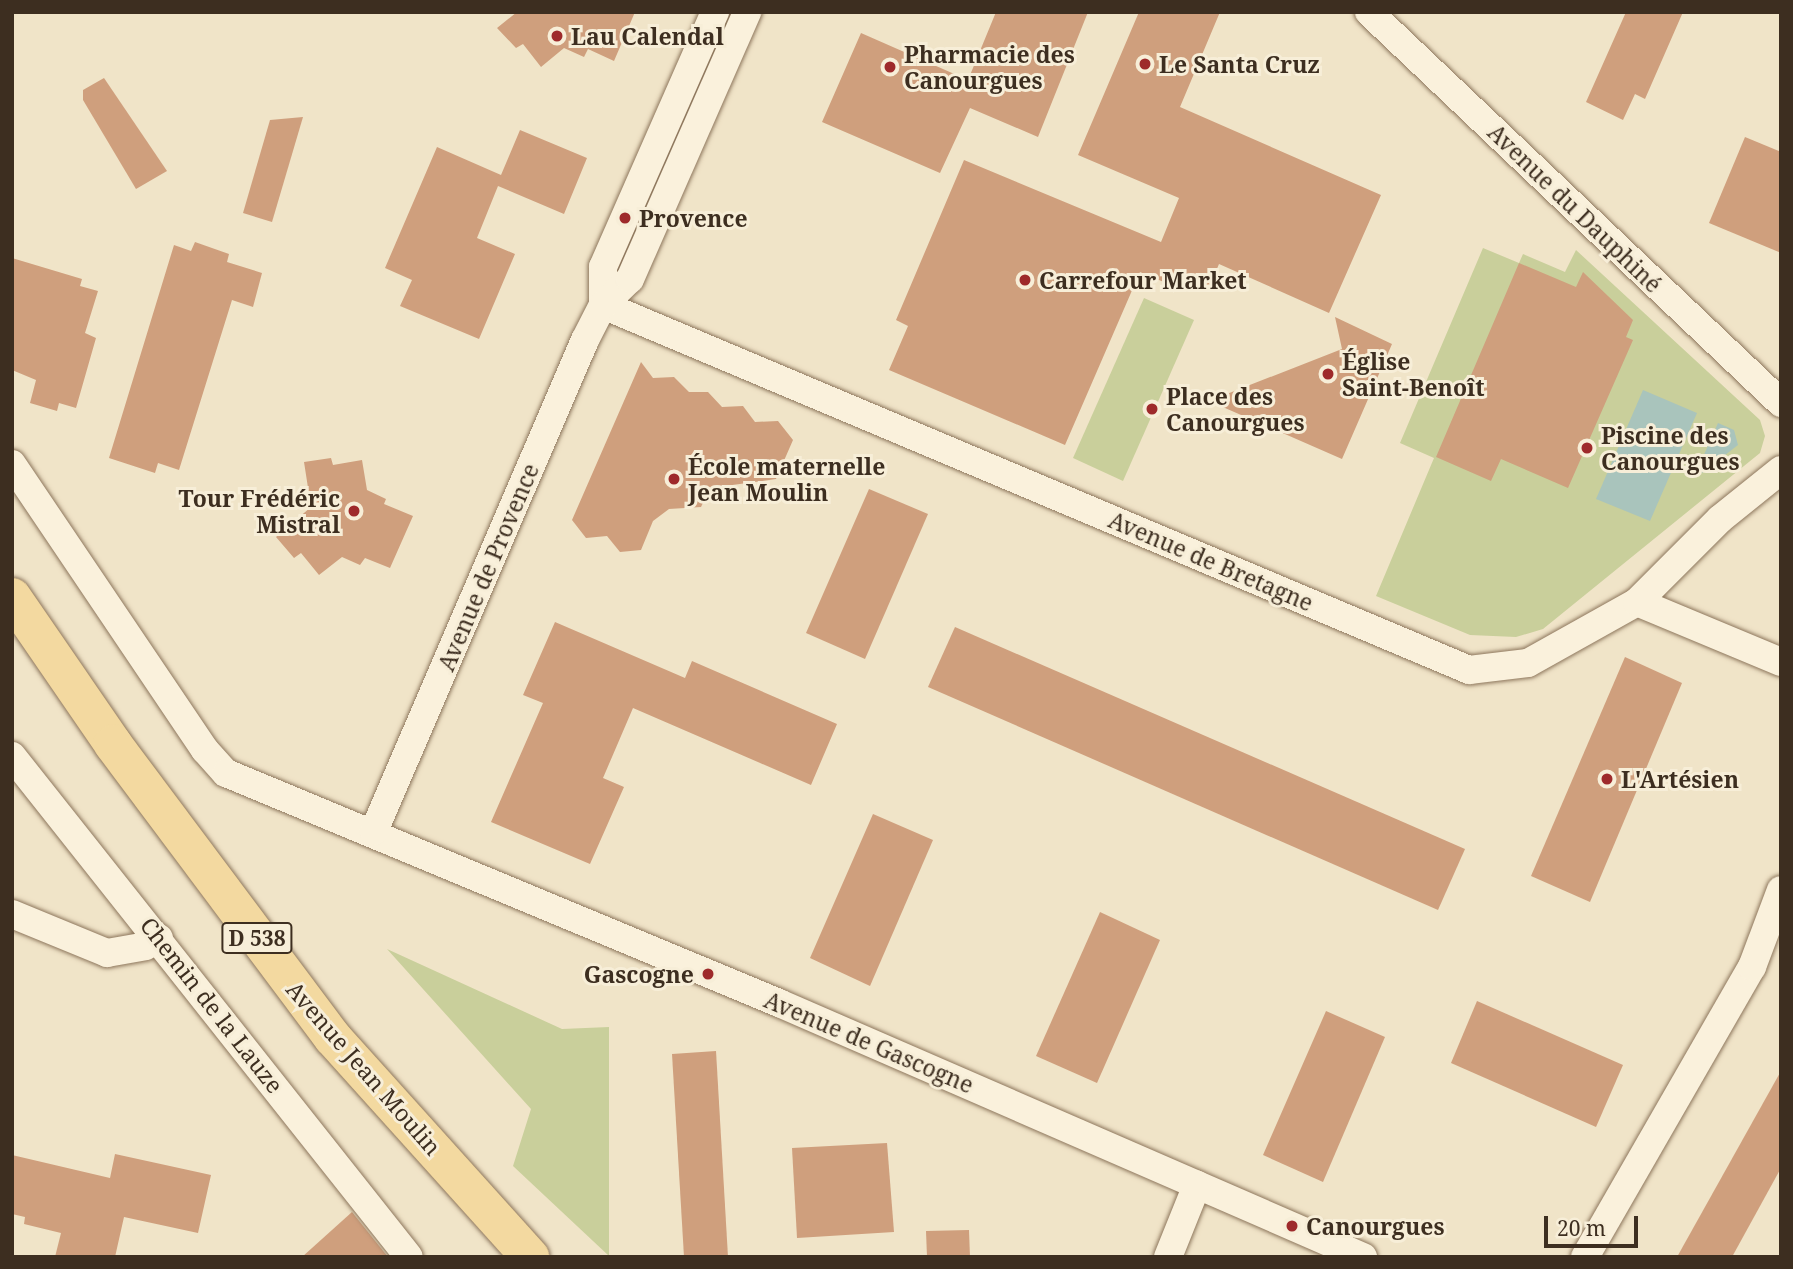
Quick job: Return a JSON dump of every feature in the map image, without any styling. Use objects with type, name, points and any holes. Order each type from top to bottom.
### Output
[{"type":"main road","name":"Avenue Jean Moulin","points":[[12,597],[121,755],[333,1038],[530,1257]]},
{"type":"street","name":"Avenue de Provence","points":[[603,305],[603,267],[715,12]]},
{"type":"street","name":"Avenue de Provence","points":[[374,831],[603,305],[630,279],[747,12]]},
{"type":"street","name":"Avenue du Dauphiné","points":[[1369,12],[1781,403]]},
{"type":"street","name":"Avenue de Bretagne","points":[[603,305],[1469,670],[1528,663],[1637,602],[1720,519],[1781,470]]},
{"type":"street","name":"Avenue de Gascogne","points":[[12,464],[205,750],[226,773],[374,831],[1363,1257]]},
{"type":"street","points":[[1637,602],[1781,662]]},
{"type":"street","name":"Chemin de la Lauze","points":[[12,756],[159,938],[409,1257]]},
{"type":"street","points":[[1584,1257],[1752,967],[1779,904]]},
{"type":"street","points":[[12,914],[107,953],[145,946],[159,938]]},
{"type":"street","points":[[1752,967],[1781,943]]},
{"type":"street","points":[[1168,1257],[1197,1185]]},
{"type":"green space","name":"Piscine des Canourgues","points":[[1483,248],[1519,263],[1523,254],[1565,272],[1576,250],[1760,420],[1765,436],[1760,453],[1543,629],[1516,637],[1470,635],[1376,596],[1434,458],[1400,443]]},
{"type":"green space","points":[[1144,298],[1194,320],[1123,481],[1073,458]]},
{"type":"green space","points":[[387,949],[562,1029],[609,1027],[609,1256],[513,1166],[531,1109]]},
{"type":"water","points":[[1643,390],[1697,413],[1650,521],[1596,499]]},
{"type":"water","points":[[1718,423],[1734,430],[1738,445],[1702,473],[1699,466]]},
{"type":"building","name":"Lau Calendal","points":[[517,12],[635,12],[614,61],[588,49],[584,57],[564,48],[541,67],[523,44],[516,48],[497,28]]},
{"type":"building","points":[[996,12],[1088,12],[1038,137],[970,108],[940,173],[822,122],[861,33],[968,80]]},
{"type":"building","points":[[1139,12],[1220,12],[1180,107],[1381,195],[1329,313],[1219,264],[1208,290],[1181,279],[1178,288],[1140,272],[1065,445],[889,370],[908,326],[896,320],[964,160],[1161,242],[1179,198],[1078,155]]},
{"type":"building","points":[[1626,12],[1683,12],[1645,99],[1635,94],[1623,120],[1586,102]]},
{"type":"building","points":[[104,78],[167,171],[136,189],[83,100],[83,90]]},
{"type":"building","points":[[303,117],[272,222],[243,213],[270,120]]},
{"type":"building","points":[[520,130],[587,158],[564,214],[498,186],[477,238],[515,254],[479,339],[400,306],[412,280],[385,268],[437,147],[501,175]]},
{"type":"building","points":[[1745,137],[1781,152],[1781,253],[1709,223]]},
{"type":"building","points":[[195,242],[229,254],[227,262],[262,273],[253,307],[232,300],[179,470],[158,463],[155,473],[109,458],[174,245],[191,251]]},
{"type":"building","points":[[12,258],[82,279],[80,286],[98,291],[85,333],[96,338],[76,408],[59,403],[57,411],[30,403],[36,380],[12,370]]},
{"type":"building","points":[[1519,263],[1576,287],[1583,272],[1633,320],[1626,337],[1633,340],[1568,488],[1501,459],[1491,481],[1436,457]]},
{"type":"building","name":"Église Saint-Benoît","points":[[1335,317],[1392,344],[1342,459],[1209,401],[1342,349]]},
{"type":"building","points":[[641,362],[653,378],[674,377],[689,392],[708,392],[722,407],[743,406],[755,422],[778,421],[793,440],[776,479],[710,488],[701,507],[669,509],[653,521],[641,550],[620,552],[607,536],[586,538],[572,520]]},
{"type":"building","name":"Tour Frédéric Mistral","points":[[331,458],[333,465],[362,460],[367,490],[386,499],[384,504],[413,516],[390,568],[365,558],[360,565],[342,557],[319,575],[301,553],[294,558],[276,537],[311,507],[304,462]]},
{"type":"building","points":[[869,489],[928,514],[865,659],[806,633]]},
{"type":"building","points":[[555,622],[685,678],[692,661],[837,724],[811,785],[633,708],[603,778],[624,787],[590,864],[491,822],[543,703],[523,695]]},
{"type":"building","points":[[955,627],[1465,849],[1438,910],[928,687]]},
{"type":"building","name":"L'Artésien","points":[[1625,657],[1682,683],[1590,902],[1531,876]]},
{"type":"building","points":[[873,814],[933,840],[870,986],[810,958]]},
{"type":"building","points":[[1100,912],[1160,940],[1097,1083],[1036,1056]]},
{"type":"building","points":[[1477,1001],[1623,1065],[1596,1127],[1451,1063]]},
{"type":"building","points":[[1326,1011],[1385,1037],[1323,1182],[1263,1155]]},
{"type":"building","points":[[716,1051],[728,1257],[684,1257],[672,1054]]},
{"type":"building","points":[[1781,1071],[1781,1168],[1732,1257],[1677,1257]]},
{"type":"building","points":[[887,1143],[894,1232],[797,1238],[792,1148]]},
{"type":"building","points":[[115,1154],[211,1175],[198,1233],[124,1217],[115,1257],[55,1257],[61,1233],[24,1224],[25,1217],[12,1214],[12,1155],[110,1178]]},
{"type":"building","points":[[352,1212],[388,1257],[302,1257]]},
{"type":"building","points":[[969,1230],[970,1257],[927,1257],[926,1231]]},
{"type":"place","name":"Lau Calendal","points":[[557,36]]},
{"type":"place","name":"Le Santa Cruz","points":[[1145,64]]},
{"type":"place","name":"Pharmacie des Canourgues","points":[[890,67]]},
{"type":"place","name":"Provence","points":[[625,218]]},
{"type":"place","name":"Carrefour Market","points":[[1025,280]]},
{"type":"place","name":"Église Saint-Benoît","points":[[1328,374]]},
{"type":"place","name":"Place des Canourgues","points":[[1152,409]]},
{"type":"place","name":"Piscine des Canourgues","points":[[1587,448]]},
{"type":"place","name":"École maternelle Jean Moulin","points":[[674,479]]},
{"type":"place","name":"Tour Frédéric Mistral","points":[[354,511]]},
{"type":"place","name":"L'Artésien","points":[[1607,779]]},
{"type":"place","name":"Gascogne","points":[[708,974]]},
{"type":"place","name":"Canourgues","points":[[1292,1226]]}]
